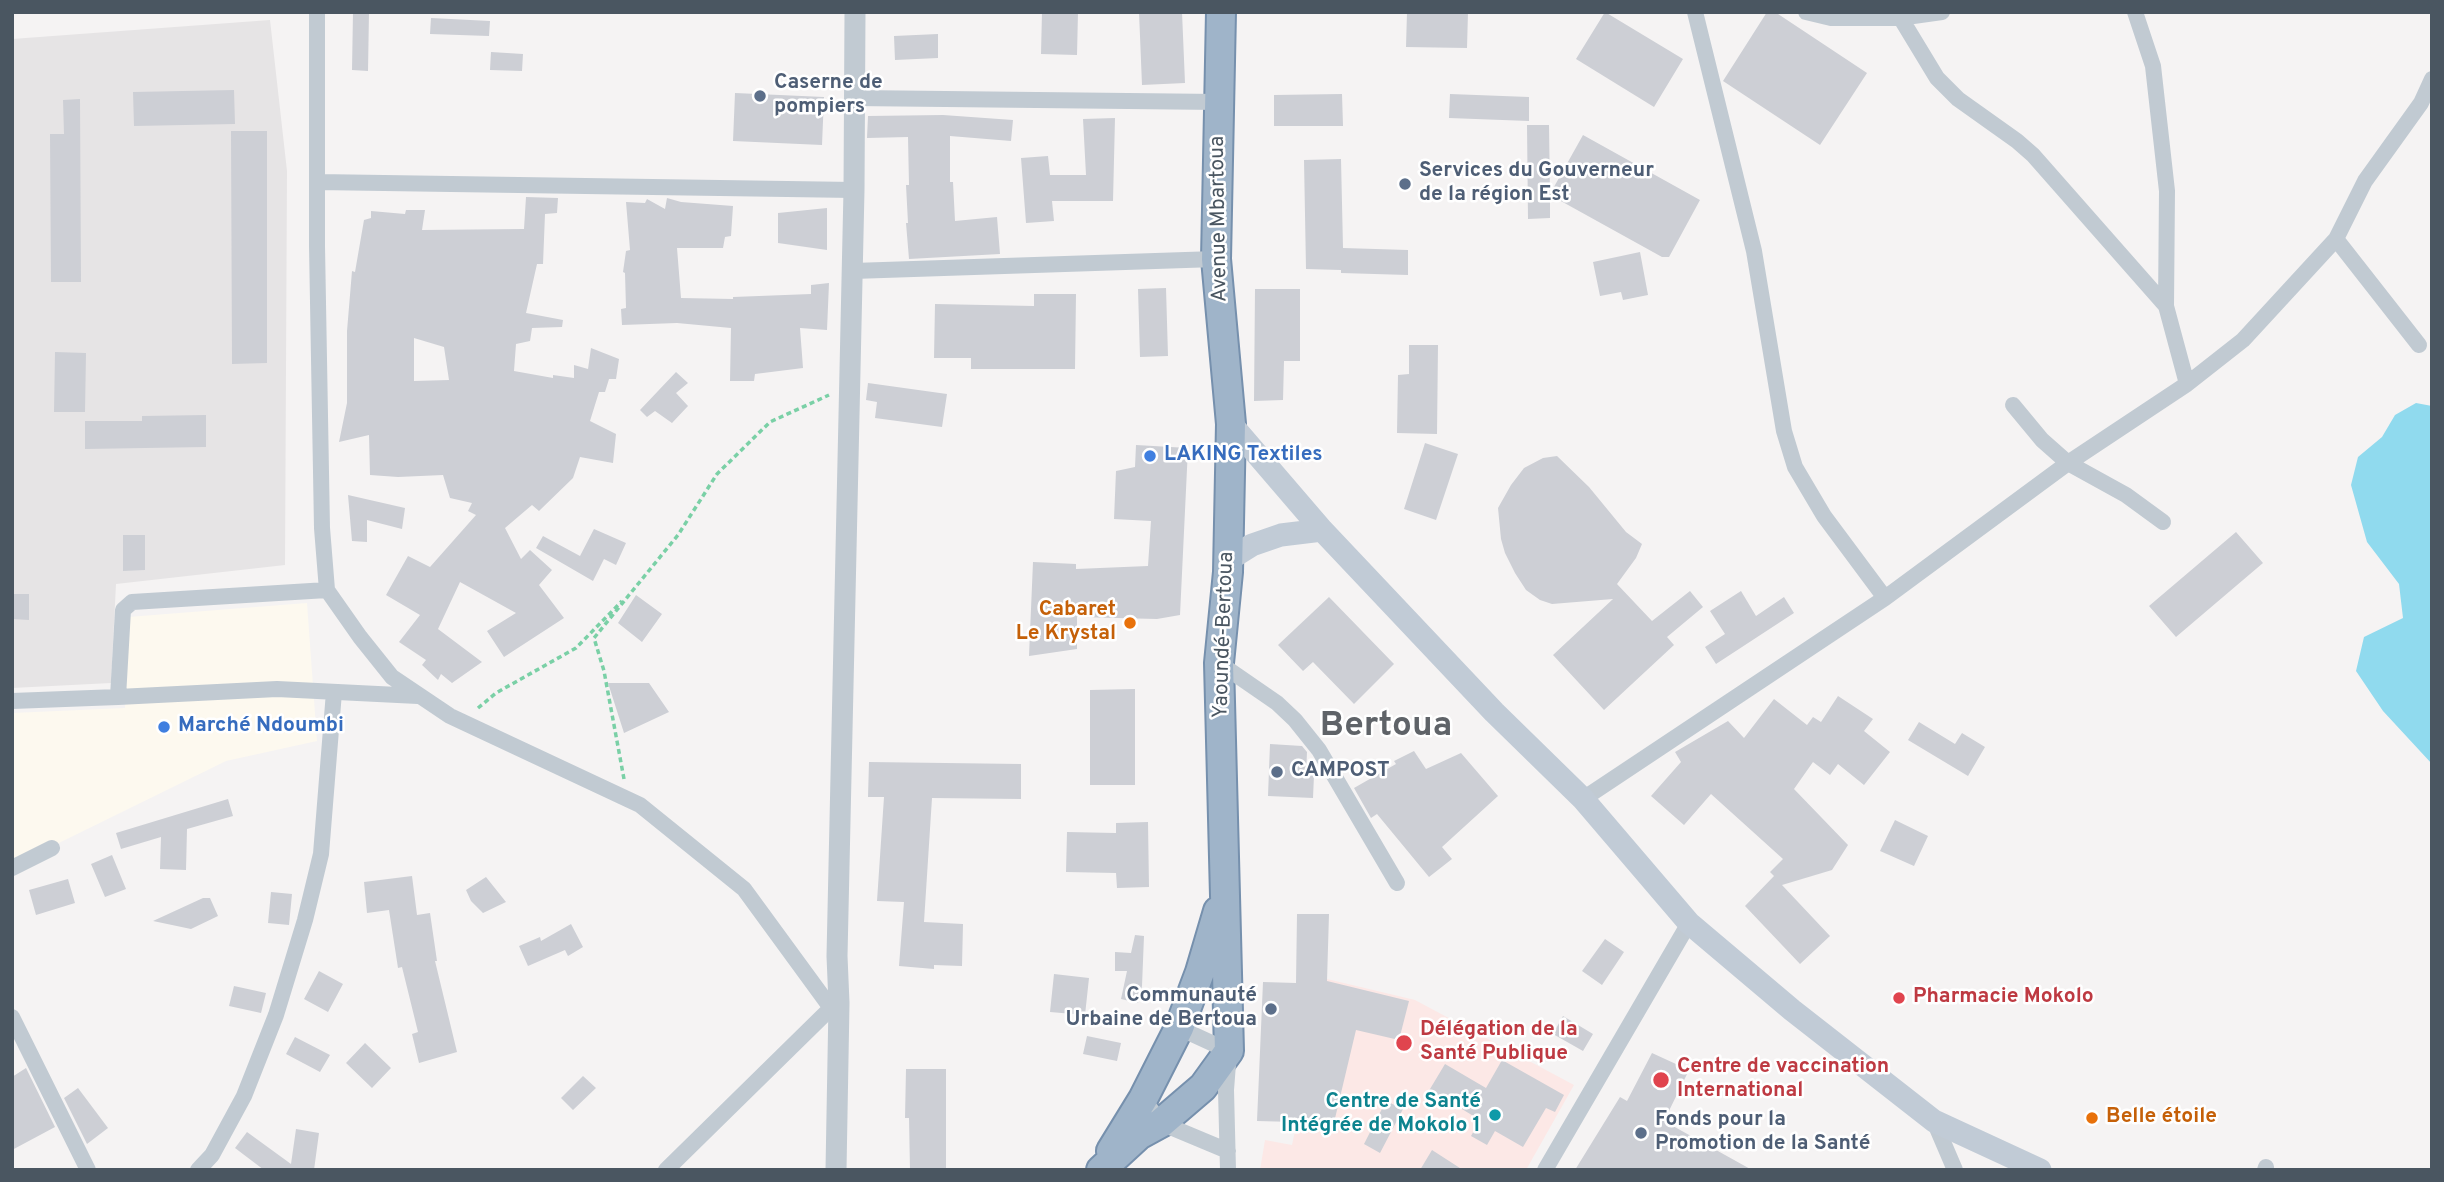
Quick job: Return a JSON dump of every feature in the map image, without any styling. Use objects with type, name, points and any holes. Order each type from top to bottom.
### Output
[{"type":"highway","name":"Avenue Mbartoua","points":[[1221,12],[1216,259],[1231,424]]},
{"type":"highway","name":"Yaoundé-Bertoua","points":[[1229,1051],[1219,663],[1228,572],[1231,424]]},
{"type":"highway","name":"Yaoundé-Bertoua","points":[[1101,1170],[1143,1099],[1179,1028],[1200,972],[1224,888]]},
{"type":"highway","points":[[1101,1170],[1139,1135],[1161,1123],[1203,1087],[1229,1051]]},
{"type":"main road","points":[[1231,424],[1322,530],[1494,712],[1583,799],[1689,923],[1792,1010],[1934,1121],[2040,1170]]},
{"type":"main road","points":[[1228,572],[1228,560],[1252,545],[1281,535],[1322,530]]},
{"type":"street","points":[[317,12],[321,528],[327,590],[392,677],[463,722],[640,805],[744,889],[835,1005]]},
{"type":"street","points":[[836,1170],[835,1005],[855,190],[855,12]]},
{"type":"street","points":[[1695,12],[1754,251],[1784,431],[1795,467],[1824,516],[1885,598]]},
{"type":"street","points":[[1806,12],[1831,18],[1942,12]]},
{"type":"street","points":[[2135,12],[2153,66],[2167,191],[2166,306],[2187,384]]},
{"type":"street","points":[[1898,15],[1937,78],[1958,99],[2033,155],[2166,306]]},
{"type":"street","points":[[1583,799],[1885,598],[2068,463],[2187,384],[2243,340],[2336,239],[2365,181],[2421,103],[2432,79]]},
{"type":"street","points":[[855,98],[1219,102]]},
{"type":"street","points":[[317,182],[855,190]]},
{"type":"street","points":[[2336,239],[2419,345]]},
{"type":"street","points":[[853,271],[1216,259]]},
{"type":"street","points":[[2013,404],[2042,440],[2068,463],[2126,495],[2163,522]]},
{"type":"street","points":[[118,697],[123,610],[132,602],[327,590]]},
{"type":"street","points":[[1219,663],[1277,703],[1295,720],[1319,750],[1397,883]]},
{"type":"street","points":[[12,701],[276,689],[421,696]]},
{"type":"street","points":[[198,1170],[212,1155],[244,1096],[276,1015],[305,920],[321,853],[334,692]]},
{"type":"street","points":[[12,868],[52,848]]},
{"type":"street","points":[[1545,1170],[1689,923]]},
{"type":"street","points":[[666,1170],[835,1005]]},
{"type":"street","points":[[12,1017],[88,1170]]},
{"type":"street","points":[[1179,1028],[1229,1051],[1226,1090],[1228,1170]]},
{"type":"street","points":[[1143,1099],[1161,1123],[1228,1151]]},
{"type":"street","points":[[1934,1121],[1955,1170]]},
{"type":"path","points":[[628,800],[604,671],[594,638],[678,535],[717,474],[769,422],[850,385]]},
{"type":"path","points":[[463,722],[496,693],[576,648],[643,580]]},
{"type":"shaded area","points":[[270,20],[287,171],[285,565],[116,584],[111,683],[12,688],[12,39]]},
{"type":"shaded area","name":"Marché Ndoumbi","points":[[307,603],[317,741],[226,761],[12,866],[12,713],[125,708],[128,617]]},
{"type":"shaded area","name":"Délégation de la Santé Publique","points":[[1327,979],[1415,1000],[1574,1085],[1526,1170],[1260,1170],[1265,1140],[1292,1145]]},
{"type":"water","points":[[2416,403],[2432,406],[2432,764],[2383,711],[2356,671],[2364,637],[2403,618],[2399,584],[2367,542],[2351,485],[2358,457],[2382,437],[2395,415]]},
{"type":"building","points":[[353,12],[369,12],[368,71],[352,70]]},
{"type":"building","points":[[1042,12],[1078,12],[1077,55],[1041,54]]},
{"type":"building","points":[[1139,12],[1182,12],[1185,83],[1142,85]]},
{"type":"building","points":[[1407,12],[1468,12],[1467,48],[1406,47]]},
{"type":"building","points":[[1605,12],[1683,59],[1654,107],[1576,59]]},
{"type":"building","points":[[1767,12],[1775,12],[1867,73],[1820,145],[1723,81]]},
{"type":"building","points":[[431,18],[490,21],[489,36],[430,34]]},
{"type":"building","points":[[938,34],[938,58],[895,60],[894,36]]},
{"type":"building","points":[[491,52],[523,54],[522,71],[490,70]]},
{"type":"building","points":[[234,90],[235,124],[134,126],[133,92]]},
{"type":"building","points":[[735,93],[824,97],[822,145],[733,141]]},
{"type":"building","points":[[1342,94],[1343,126],[1274,126],[1274,95]]},
{"type":"building","points":[[1450,94],[1529,97],[1529,121],[1449,118]]},
{"type":"building","points":[[80,99],[81,282],[51,282],[50,134],[64,134],[63,100]]},
{"type":"building","points":[[943,115],[1013,120],[1011,141],[950,136],[950,182],[953,182],[955,221],[997,217],[1000,254],[909,259],[906,223],[906,185],[909,185],[908,137],[867,138],[868,116]]},
{"type":"building","points":[[1115,118],[1113,201],[1052,201],[1054,221],[1026,223],[1021,158],[1048,156],[1050,175],[1086,175],[1083,119]]},
{"type":"building","points":[[1527,125],[1549,125],[1550,194],[1583,135],[1700,200],[1669,257],[1662,257],[1550,195],[1550,218],[1528,219]]},
{"type":"building","points":[[231,131],[267,131],[267,363],[232,364]]},
{"type":"building","points":[[1341,159],[1343,248],[1408,250],[1408,275],[1306,269],[1304,160]]},
{"type":"building","points":[[526,197],[558,198],[557,213],[545,214],[543,264],[537,264],[526,313],[563,320],[562,327],[532,328],[530,341],[516,344],[514,371],[553,378],[553,375],[574,378],[574,365],[588,369],[591,348],[619,359],[616,379],[609,379],[605,392],[599,392],[590,421],[616,434],[613,463],[580,457],[573,478],[539,511],[532,505],[505,528],[521,559],[530,550],[552,570],[539,585],[564,618],[504,657],[487,631],[516,613],[460,582],[438,629],[482,662],[452,683],[441,674],[438,680],[422,665],[426,660],[399,642],[420,615],[386,595],[408,556],[430,567],[476,515],[468,511],[472,503],[450,498],[443,475],[370,475],[369,435],[339,442],[347,403],[347,331],[352,271],[355,272],[364,220],[371,218],[371,211],[405,214],[406,210],[425,210],[422,230],[524,229]],"holes":[[[414,338],[444,347],[449,380],[414,381]]]},
{"type":"building","points":[[667,198],[681,202],[733,206],[731,236],[725,237],[723,248],[677,248],[681,298],[733,299],[811,294],[811,285],[829,283],[827,330],[800,328],[803,368],[755,374],[754,381],[730,381],[731,328],[677,323],[622,325],[621,309],[626,308],[623,272],[626,251],[630,250],[626,202],[645,203],[647,199],[665,209]]},
{"type":"building","points":[[827,208],[827,250],[778,243],[778,213]]},
{"type":"building","points":[[1640,252],[1648,295],[1623,300],[1621,292],[1600,296],[1593,262]]},
{"type":"building","points":[[1166,288],[1168,356],[1140,357],[1138,289]]},
{"type":"building","points":[[1255,289],[1300,289],[1300,361],[1284,361],[1283,400],[1254,401]]},
{"type":"building","points":[[1034,294],[1076,294],[1075,369],[971,369],[971,358],[934,358],[935,304],[1034,306]]},
{"type":"building","points":[[1409,345],[1438,345],[1437,434],[1397,433],[1398,375],[1409,374]]},
{"type":"building","points":[[55,352],[86,353],[85,412],[54,412]]},
{"type":"building","points":[[676,372],[688,383],[676,393],[688,406],[672,423],[655,411],[647,417],[640,410]]},
{"type":"building","points":[[868,383],[947,394],[942,427],[875,418],[877,402],[866,400]]},
{"type":"building","points":[[206,415],[206,447],[85,449],[85,421],[142,421],[142,416]]},
{"type":"building","points":[[1425,443],[1458,454],[1436,520],[1404,509]]},
{"type":"building","points":[[1136,445],[1188,448],[1180,615],[1157,619],[1077,617],[1077,649],[1029,656],[1033,562],[1076,564],[1076,569],[1148,566],[1151,521],[1114,519],[1116,471],[1135,467]]},
{"type":"building","points":[[1557,456],[1589,487],[1626,532],[1642,544],[1636,558],[1617,584],[1652,621],[1690,591],[1703,607],[1667,637],[1674,645],[1604,710],[1553,655],[1613,599],[1552,604],[1540,600],[1526,590],[1515,573],[1501,539],[1498,508],[1511,485],[1524,468],[1543,458]]},
{"type":"building","points":[[348,495],[405,508],[402,529],[367,520],[367,542],[352,541]]},
{"type":"building","points":[[594,529],[626,543],[616,565],[604,559],[593,581],[536,548],[543,536],[580,556]]},
{"type":"building","points":[[2236,532],[2263,563],[2176,637],[2149,606]]},
{"type":"building","points":[[123,535],[145,535],[145,570],[123,571]]},
{"type":"building","points":[[1741,591],[1756,616],[1784,597],[1794,613],[1716,664],[1705,647],[1725,634],[1710,611]]},
{"type":"building","points":[[12,594],[29,594],[29,620],[12,619]]},
{"type":"building","points":[[636,595],[662,614],[642,642],[618,623]]},
{"type":"building","points":[[1329,597],[1394,664],[1354,704],[1313,662],[1303,671],[1278,645]]},
{"type":"building","points":[[608,683],[649,683],[669,712],[624,733]]},
{"type":"building","points":[[1135,689],[1135,785],[1090,785],[1090,690]]},
{"type":"building","points":[[1838,696],[1873,719],[1864,731],[1890,752],[1864,785],[1838,764],[1830,775],[1813,762],[1794,789],[1848,845],[1832,870],[1782,885],[1830,936],[1800,964],[1745,906],[1774,876],[1770,872],[1783,859],[1711,794],[1684,825],[1651,796],[1681,762],[1675,752],[1728,721],[1744,738],[1774,699],[1807,725],[1813,717],[1821,722]]},
{"type":"building","points":[[1919,722],[1955,744],[1962,733],[1985,747],[1968,776],[1908,740]]},
{"type":"building","points":[[1270,744],[1302,746],[1307,752],[1306,775],[1314,775],[1313,798],[1268,796]]},
{"type":"building","points":[[1414,751],[1426,769],[1461,753],[1498,796],[1442,847],[1452,859],[1429,877],[1377,814],[1371,818],[1354,788]]},
{"type":"building","points":[[869,762],[1021,764],[1021,799],[932,798],[924,922],[963,924],[962,966],[934,965],[934,969],[899,966],[904,902],[877,901],[884,797],[868,797]]},
{"type":"building","points":[[228,799],[233,816],[187,829],[186,870],[160,869],[161,837],[121,849],[116,833]]},
{"type":"building","points":[[1895,820],[1928,836],[1914,866],[1880,851]]},
{"type":"building","points":[[1148,822],[1149,887],[1117,888],[1116,873],[1066,872],[1067,832],[1116,833],[1116,823]]},
{"type":"building","points":[[112,855],[126,889],[105,897],[91,864]]},
{"type":"building","points":[[412,876],[417,915],[430,913],[435,961],[457,1052],[419,1063],[412,1034],[418,1032],[402,967],[398,968],[389,910],[367,913],[364,882]]},
{"type":"building","points":[[486,877],[506,902],[483,913],[471,901],[466,890]]},
{"type":"building","points":[[68,879],[75,903],[36,915],[29,890]]},
{"type":"building","points":[[271,892],[292,894],[289,925],[268,923]]},
{"type":"building","points":[[203,898],[210,898],[218,916],[191,929],[153,921]]},
{"type":"building","points":[[1297,914],[1329,914],[1327,981],[1409,1001],[1399,1040],[1356,1030],[1332,1131],[1295,1122],[1257,1121],[1263,982],[1296,983]]},
{"type":"building","points":[[571,924],[583,947],[568,956],[565,950],[528,966],[519,946],[540,937],[541,941]]},
{"type":"building","points":[[1135,935],[1144,936],[1142,986],[1138,1003],[1121,999],[1127,971],[1115,971],[1115,952],[1131,953]]},
{"type":"building","points":[[1605,939],[1624,952],[1602,985],[1582,971]]},
{"type":"building","points":[[319,971],[343,984],[328,1012],[304,999]]},
{"type":"building","points":[[1054,974],[1089,978],[1085,1015],[1050,1012]]},
{"type":"building","points":[[234,986],[266,993],[261,1013],[229,1006]]},
{"type":"building","points":[[1563,1016],[1593,1034],[1583,1051],[1553,1034]]},
{"type":"building","points":[[1087,1036],[1121,1043],[1117,1061],[1083,1054]]},
{"type":"building","points":[[295,1037],[330,1055],[320,1072],[286,1054]]},
{"type":"building","points":[[365,1043],[391,1068],[372,1088],[346,1063]]},
{"type":"building","name":"Fonds pour la Promotion de la Santé","points":[[1652,1053],[1689,1070],[1664,1121],[1752,1170],[1575,1170],[1620,1097],[1627,1101]]},
{"type":"building","points":[[1502,1060],[1564,1095],[1555,1112],[1546,1108],[1523,1147],[1495,1131],[1487,1145],[1471,1136],[1480,1120],[1452,1103],[1450,1107],[1427,1094],[1445,1064],[1486,1088]]},
{"type":"building","points":[[26,1068],[55,1127],[12,1150],[12,1077]]},
{"type":"building","points":[[906,1069],[946,1069],[946,1170],[910,1170],[909,1118],[905,1118]]},
{"type":"building","points":[[583,1076],[596,1088],[573,1110],[561,1098]]},
{"type":"building","points":[[78,1088],[108,1128],[87,1144],[64,1098]]},
{"type":"building","points":[[1386,1101],[1403,1109],[1380,1153],[1364,1144]]},
{"type":"building","points":[[296,1129],[319,1133],[314,1170],[264,1170],[235,1148],[247,1132],[291,1164]]},
{"type":"building","points":[[1432,1150],[1463,1170],[1420,1170]]},
{"type":"place","name":"Caserne de pompiers","points":[[760,96]]},
{"type":"place","name":"Services du Gouverneur de la région Est","points":[[1405,184]]},
{"type":"place","name":"LAKING Textiles","points":[[1150,456]]},
{"type":"place","name":"Cabaret Le Krystal","points":[[1130,623]]},
{"type":"place","name":"Marché Ndoumbi","points":[[164,727]]},
{"type":"place","name":"CAMPOST","points":[[1277,772]]},
{"type":"place","name":"Pharmacie Mokolo","points":[[1899,998]]},
{"type":"place","name":"Communauté Urbaine de Bertoua","points":[[1271,1009]]},
{"type":"place","name":"Délégation de la Santé Publique","points":[[1404,1043]]},
{"type":"place","name":"Centre de vaccination International","points":[[1661,1080]]},
{"type":"place","name":"Centre de Santé Intégrée de Mokolo 1","points":[[1495,1115]]},
{"type":"place","name":"Belle étoile","points":[[2092,1118]]},
{"type":"place","name":"Fonds pour la Promotion de la Santé","points":[[1641,1133]]},
{"type":"district","name":"Bertoua","points":[[1386,728]]}]
